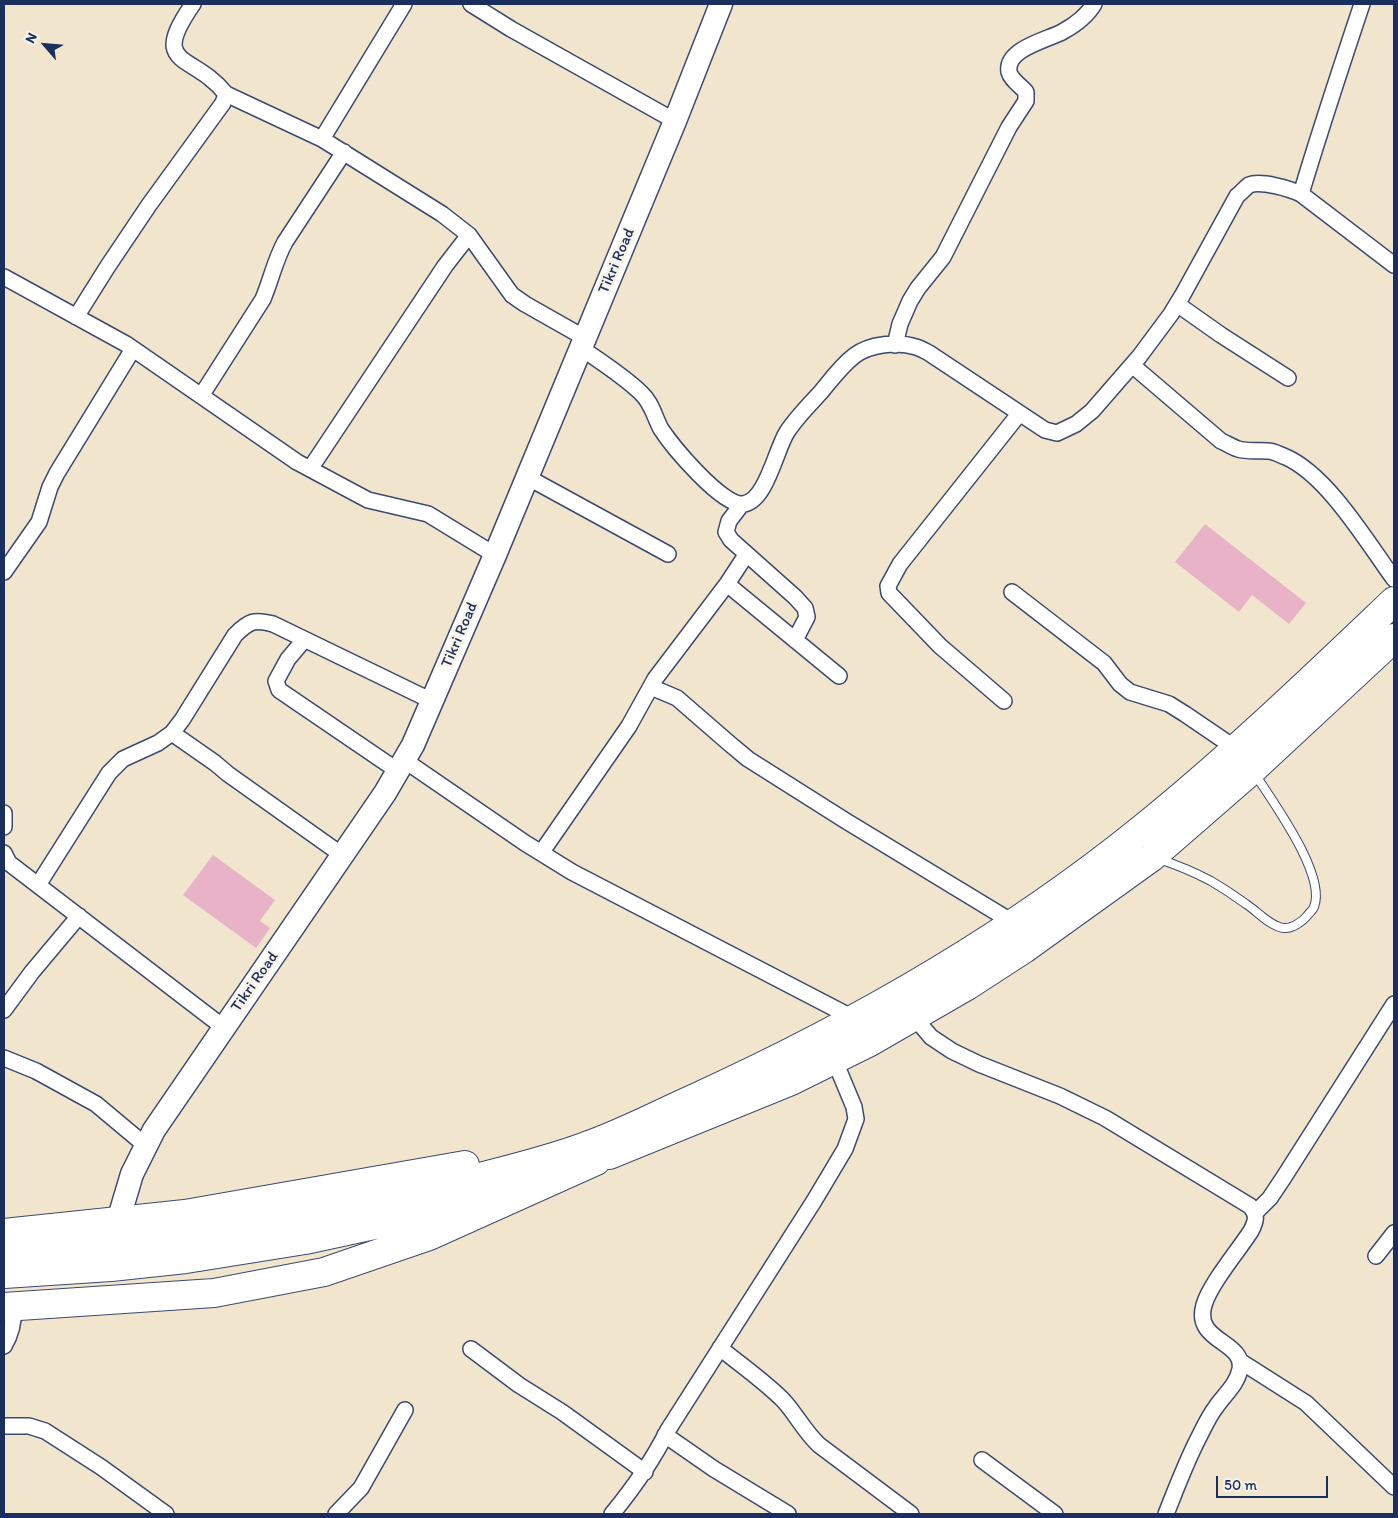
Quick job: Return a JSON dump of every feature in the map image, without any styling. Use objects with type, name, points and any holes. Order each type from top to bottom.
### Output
[{"type":"highway","points":[[9,1306],[214,1293],[324,1272],[429,1236],[855,1019],[932,976],[1014,923],[1086,872],[1142,829],[1235,748],[1394,601]]},
{"type":"highway","points":[[4,1274],[111,1267],[186,1259],[305,1240],[424,1214],[592,1153],[733,1106],[791,1081],[870,1042],[1024,949],[1152,857],[1252,770],[1394,638]]},
{"type":"highway","points":[[4,1233],[185,1214],[410,1174],[592,1153]]},
{"type":"highway","points":[[4,1254],[151,1242],[254,1229],[381,1204],[592,1153]]},
{"type":"street","points":[[193,4],[178,27],[172,46],[177,56],[218,84],[226,94],[322,139],[426,203],[456,224],[469,235],[512,295],[583,343],[640,391],[649,401],[660,427],[669,441],[692,467],[710,485],[734,501],[742,504]]},
{"type":"street","points":[[322,139],[404,4]]},
{"type":"street","points":[[471,4],[511,29],[675,121]]},
{"type":"street","name":"Tikri Road","points":[[118,1221],[132,1174],[145,1145],[169,1106],[385,793],[401,766],[432,701],[495,555],[675,121],[721,4]]},
{"type":"street","points":[[895,345],[900,324],[910,301],[943,257],[1009,127],[1026,101],[1026,92],[1012,79],[1009,72],[1009,64],[1013,57],[1022,49],[1072,26],[1094,4]]},
{"type":"street","points":[[1301,194],[1330,97],[1362,4]]},
{"type":"street","points":[[76,318],[144,213],[223,103],[226,94]]},
{"type":"street","points":[[202,396],[263,299],[277,257],[285,242],[344,152]]},
{"type":"street","points":[[795,640],[807,617],[805,608],[795,596],[730,540],[726,532],[728,521],[742,504],[751,501],[767,480],[786,433],[854,355],[865,349],[895,345],[915,346],[929,353],[1018,414],[1045,430],[1057,433],[1076,424],[1092,410],[1132,365],[1177,304],[1237,196],[1247,186],[1255,184],[1288,188],[1301,194],[1394,265]]},
{"type":"street","points":[[310,469],[445,266],[469,235]]},
{"type":"street","points":[[4,277],[133,349],[297,462],[368,500],[428,514],[495,555]]},
{"type":"street","points":[[1177,304],[1288,378]]},
{"type":"street","points":[[4,572],[39,522],[50,487],[57,473],[133,349]]},
{"type":"street","points":[[1132,365],[1221,440],[1236,448],[1249,451],[1270,451],[1304,468],[1324,486],[1337,502],[1394,579]]},
{"type":"street","points":[[1004,701],[923,630],[889,593],[888,586],[900,564],[1018,414]]},
{"type":"street","points":[[527,477],[668,554]]},
{"type":"street","points":[[540,854],[629,726],[668,661],[727,584],[746,555]]},
{"type":"street","points":[[727,584],[839,676]]},
{"type":"street","points":[[1012,592],[1104,663],[1120,684],[1130,692],[1168,704],[1235,748]]},
{"type":"street","points":[[38,885],[109,773],[123,759],[158,743],[172,733],[235,635],[245,625],[258,620],[273,624],[432,701]]},
{"type":"street","points":[[304,640],[288,659],[276,681],[279,690],[540,854],[855,1019]]},
{"type":"street","points":[[651,687],[677,698],[748,759],[1014,923]]},
{"type":"street","points":[[172,733],[342,855]]},
{"type":"street","points":[[4,813],[4,827]]},
{"type":"street","points":[[4,853],[9,863],[223,1027]]},
{"type":"street","points":[[4,1010],[32,972],[79,916]]},
{"type":"street","points":[[1255,1213],[1270,1198],[1280,1184],[1394,1004]]},
{"type":"street","points":[[914,1017],[930,1037],[952,1051],[979,1064],[1060,1096],[1105,1118],[1250,1206],[1255,1213],[1256,1222],[1251,1231],[1208,1294],[1203,1306],[1202,1317],[1206,1328],[1211,1336],[1237,1355],[1240,1361],[1240,1368],[1236,1380],[1216,1407],[1198,1438],[1166,1514]]},
{"type":"street","points":[[4,1058],[36,1071],[96,1104],[145,1145]]},
{"type":"street","points":[[612,1514],[636,1485],[665,1435],[845,1149],[856,1119],[854,1107],[834,1059]]},
{"type":"street","points":[[1376,1256],[1394,1233]]},
{"type":"street","points":[[4,1346],[11,1332],[14,1319],[9,1306]]},
{"type":"street","points":[[720,1348],[780,1397],[792,1410],[799,1424],[819,1445],[911,1514]]},
{"type":"street","points":[[471,1350],[519,1385],[569,1417],[644,1472]]},
{"type":"street","points":[[1240,1361],[1306,1402],[1394,1487]]},
{"type":"street","points":[[336,1514],[361,1488],[405,1410]]},
{"type":"street","points":[[4,1426],[30,1426],[45,1431],[101,1467],[166,1514]]},
{"type":"street","points":[[665,1435],[714,1469],[788,1514]]},
{"type":"street","points":[[982,1460],[1055,1514]]},
{"type":"lane","points":[[1152,857],[1190,870],[1246,904],[1270,922],[1284,928],[1292,927],[1305,919],[1314,906],[1316,893],[1309,865],[1252,770]]},
{"type":"building","points":[[1205,524],[1306,603],[1289,624],[1252,595],[1239,612],[1175,562]]},
{"type":"building","points":[[213,855],[275,900],[260,921],[270,928],[256,948],[183,895]]}]
